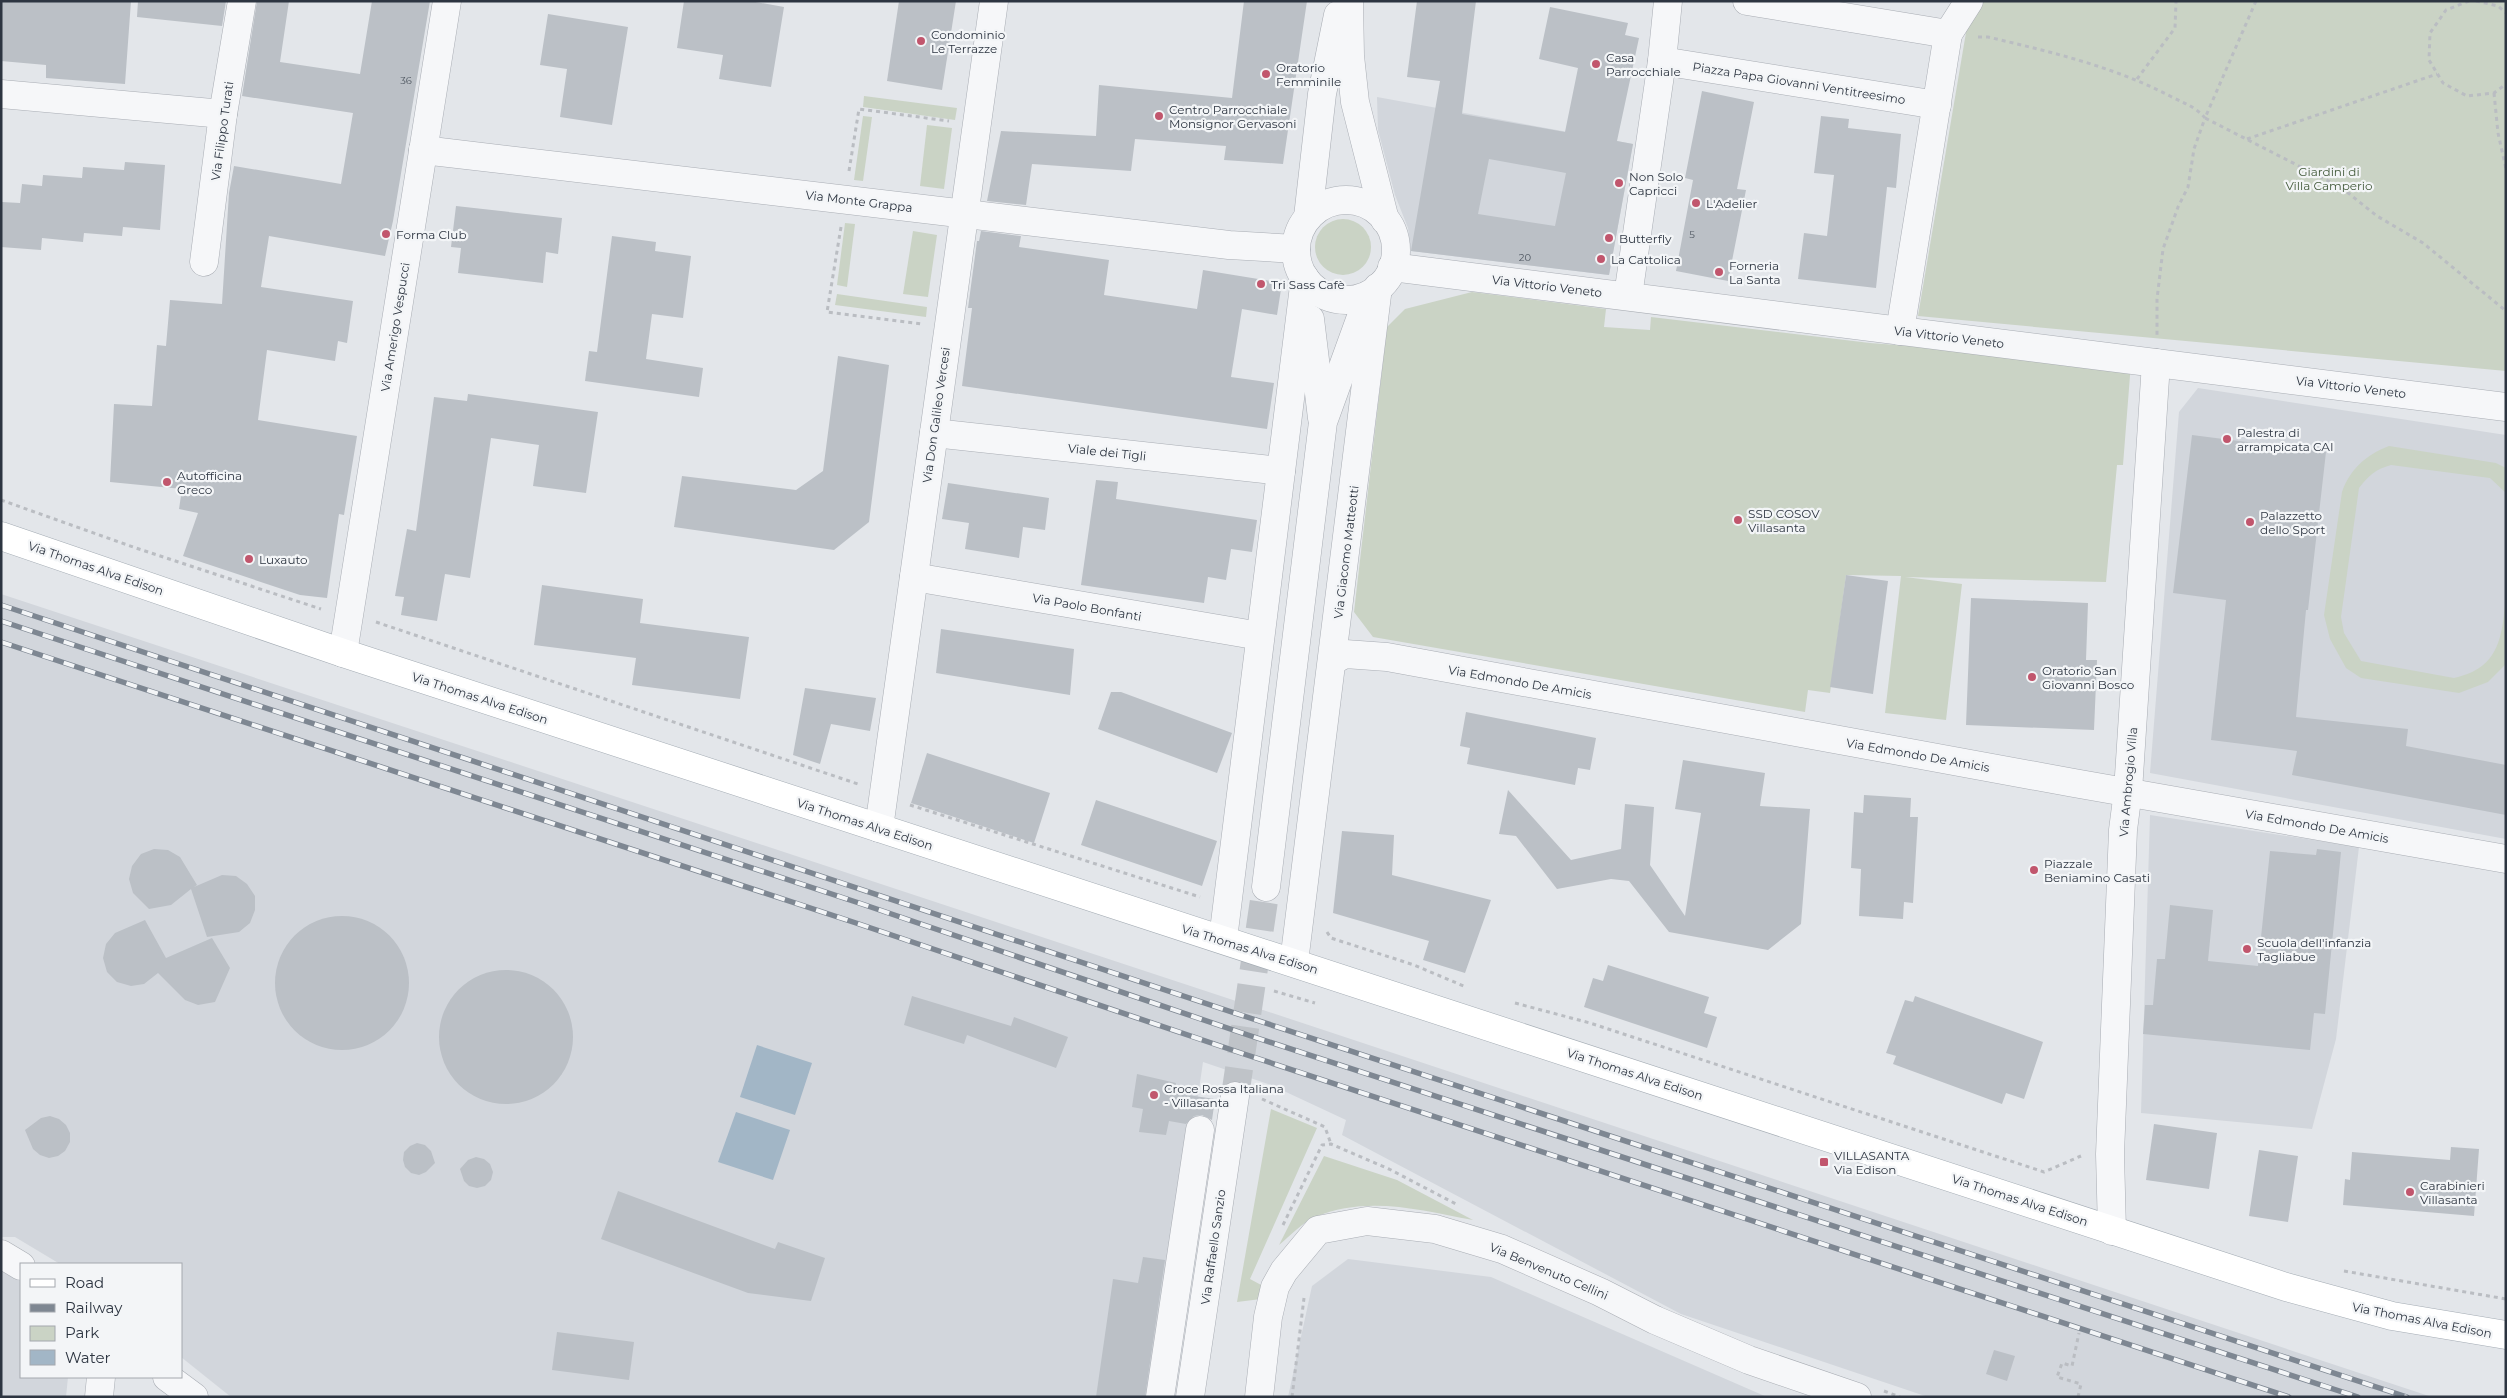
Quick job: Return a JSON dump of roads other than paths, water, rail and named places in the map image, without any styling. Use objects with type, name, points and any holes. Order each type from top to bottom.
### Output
[{"type":"main road","name":"Via Thomas Alva Edison","points":[[1,536],[343,653],[2112,1230],[2345,1304],[2392,1316],[2506,1335]]},
{"type":"street","name":"Via Filippo Turati","points":[[204,262],[223,114],[242,1]]},
{"type":"street","name":"Via Amerigo Vespucci","points":[[343,653],[446,1]]},
{"type":"street","name":"Via Don Galileo Vercesi","points":[[879,828],[994,1]]},
{"type":"street","points":[[1308,217],[1322,94],[1341,1]]},
{"type":"street","points":[[1266,887],[1323,422],[1361,317],[1385,277],[1395,241],[1386,220],[1355,102],[1350,56],[1349,1]]},
{"type":"street","points":[[1628,296],[1662,61],[1668,1]]},
{"type":"street","points":[[1747,1],[1948,34]]},
{"type":"street","points":[[1900,330],[1948,34],[1969,1]]},
{"type":"street","name":"Piazza Papa Giovanni Ventitreesimo","points":[[1662,61],[1936,105]]},
{"type":"street","points":[[1,94],[223,114]]},
{"type":"street","name":"Via Monte Grappa","points":[[423,150],[1207,242],[1296,249]]},
{"type":"street","points":[[1385,277],[1358,298],[1338,299],[1319,292],[1305,278],[1297,262],[1296,249],[1300,229],[1308,217],[1329,202],[1352,200],[1368,205],[1386,220]]},
{"type":"street","name":"Via Vittorio Veneto","points":[[1385,277],[1628,296],[2506,407]]},
{"type":"street","name":"Via Giacomo Matteotti","points":[[1294,962],[1298,918],[1332,661],[1385,277]]},
{"type":"street","points":[[1305,278],[1323,422]]},
{"type":"street","points":[[1223,939],[1305,278]]},
{"type":"street","name":"Via Ambrogio Villa","points":[[2112,1230],[2110,1154],[2123,830],[2128,791],[2156,363]]},
{"type":"street","name":"Viale dei Tigli","points":[[934,433],[1281,471]]},
{"type":"street","name":"Via Paolo Bonfanti","points":[[914,577],[1260,636]]},
{"type":"street","name":"Via Edmondo De Amicis","points":[[1332,661],[1345,654],[1387,657],[2064,782],[2128,791],[2506,859]]},
{"type":"street","name":"Via Raffaello Sanzio","points":[[1190,1397],[1246,1097]]},
{"type":"street","points":[[1160,1397],[1200,1130]]},
{"type":"street","name":"Via Benvenuto Cellini","points":[[1259,1397],[1268,1316],[1275,1287],[1284,1271],[1318,1230],[1367,1221],[1435,1229],[1502,1248],[1600,1292],[1655,1320],[1749,1360],[1857,1397]]},
{"type":"street","points":[[1,1254],[20,1265]]},
{"type":"street","points":[[99,1397],[101,1378]]},
{"type":"street","points":[[169,1378],[194,1397]]},
{"type":"water","points":[[757,1045],[812,1063],[795,1115],[740,1097]]},
{"type":"water","points":[[736,1112],[790,1130],[773,1180],[718,1162]]},
{"type":"tunnel","points":[[1235,1096],[1266,887]]},
{"type":"railway","points":[[1,605],[1250,1018],[2407,1397]]},
{"type":"railway","points":[[1,621],[859,903],[1248,1035],[2358,1397]]},
{"type":"railway","points":[[1,642],[856,923],[1244,1054],[2289,1397]]},
{"type":"place","name":"Condominio Le Terrazze","points":[[921,41]]},
{"type":"place","name":"Casa Parrocchiale","points":[[1596,64]]},
{"type":"place","name":"Oratorio Femminile","points":[[1266,74]]},
{"type":"place","name":"Centro Parrocchiale Monsignor Gervasoni","points":[[1159,116]]},
{"type":"place","name":"Non Solo Capricci","points":[[1619,183]]},
{"type":"place","name":"L'Adelier","points":[[1696,203]]},
{"type":"place","name":"Forma Club","points":[[386,234]]},
{"type":"place","name":"Butterfly","points":[[1609,238]]},
{"type":"place","name":"La Cattolica","points":[[1601,259]]},
{"type":"place","name":"Forneria La Santa","points":[[1719,272]]},
{"type":"place","name":"Tri Sass Cafè","points":[[1261,284]]},
{"type":"place","name":"Palestra di arrampicata CAI","points":[[2227,439]]},
{"type":"place","name":"Autofficina Greco","points":[[167,482]]},
{"type":"place","name":"SSD COSOV Villasanta","points":[[1738,520]]},
{"type":"place","name":"Palazzetto dello Sport","points":[[2250,522]]},
{"type":"place","name":"Luxauto","points":[[249,559]]},
{"type":"place","name":"Oratorio San Giovanni Bosco","points":[[2032,677]]},
{"type":"place","name":"Piazzale Beniamino Casati","points":[[2034,870]]},
{"type":"place","name":"Scuola dell'infanzia Tagliabue","points":[[2247,949]]},
{"type":"place","name":"Croce Rossa Italiana - Villasanta","points":[[1154,1095]]},
{"type":"place","name":"VILLASANTA Via Edison","points":[[1824,1162]]},
{"type":"place","name":"Carabinieri Villasanta","points":[[2410,1192]]},
{"type":"park label","name":"Giardini di Villa Camperio","points":[[2329,178]]}]
